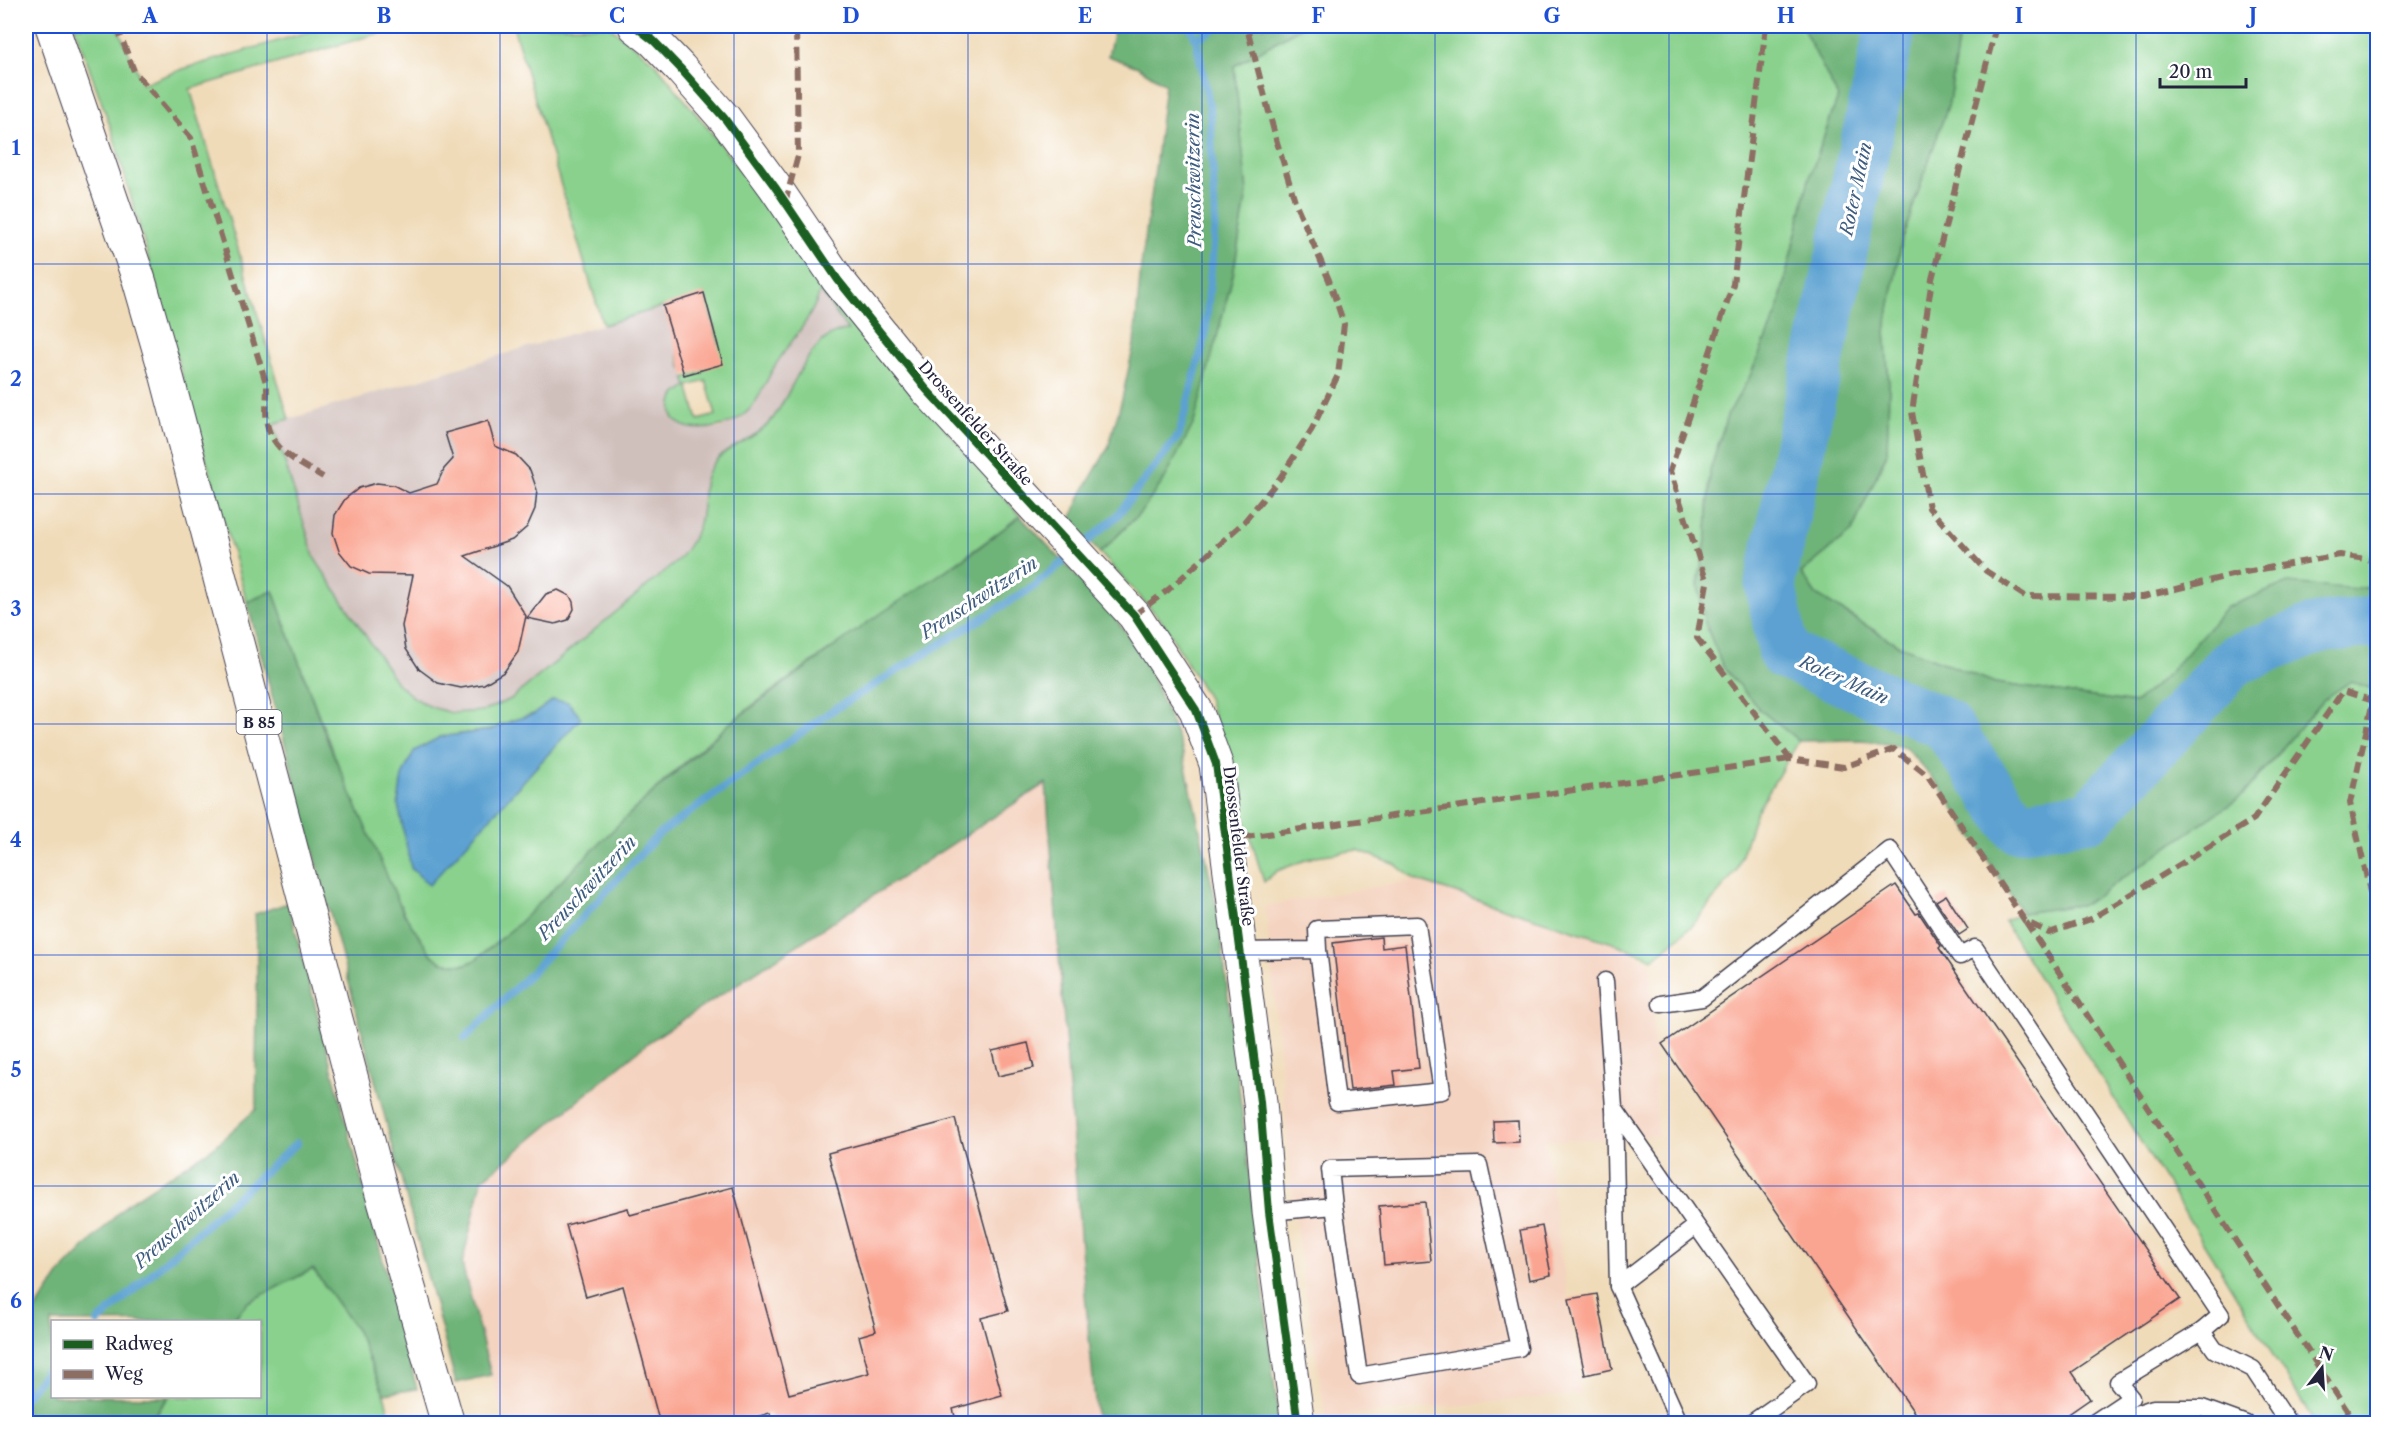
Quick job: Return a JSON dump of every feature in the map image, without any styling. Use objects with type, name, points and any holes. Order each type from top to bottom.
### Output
[{"type":"street","name":"B 85","points":[[52,26],[135,270],[167,377],[382,1194],[448,1424]]},
{"type":"street","name":"Drossenfelder Straße","points":[[635,26],[654,40],[718,111],[838,280],[926,389],[1032,506],[1124,602],[1196,710],[1216,764],[1260,1102],[1269,1212],[1298,1424]]},
{"type":"lane","points":[[1661,1004],[1702,998],[1890,850],[1960,956],[1975,948],[2221,1315],[2202,1331],[2118,1382],[2131,1398],[2102,1422]]},
{"type":"lane","points":[[1416,924],[1442,1091],[1338,1102],[1318,950],[1317,929],[1416,924]]},
{"type":"lane","points":[[1239,951],[1318,950]]},
{"type":"lane","points":[[1605,981],[1614,1108],[1618,1287],[1680,1424]]},
{"type":"lane","points":[[1614,1108],[1807,1384],[1750,1424]]},
{"type":"lane","points":[[1479,1164],[1519,1348],[1359,1376],[1334,1206],[1330,1169],[1479,1164]]},
{"type":"lane","points":[[1269,1212],[1334,1206]]},
{"type":"lane","points":[[1618,1287],[1696,1226]]},
{"type":"lane","points":[[2202,1331],[2215,1350],[2253,1369],[2289,1424]]},
{"type":"lane","points":[[2102,1422],[2153,1408],[2202,1408],[2246,1424]]},
{"type":"shaded area","points":[[820,290],[849,330],[801,368],[776,414],[766,427],[756,436],[720,456],[712,465],[702,492],[701,515],[693,538],[676,562],[511,699],[483,711],[452,713],[432,707],[413,697],[397,683],[315,559],[273,424],[663,306],[688,386],[672,401],[708,429],[721,428],[742,417],[756,401],[782,355],[809,317]],"holes":[[[496,446],[516,455],[530,470],[537,490],[535,509],[527,527],[389,574],[369,574],[351,566],[339,551],[333,533],[335,515],[345,499],[359,488],[377,483],[393,485],[409,493],[437,484],[444,469],[457,455],[474,447]],[[464,567],[487,572],[507,586],[519,606],[523,629],[518,652],[504,671],[484,684],[461,688],[438,683],[419,669],[406,649],[402,626],[407,603],[421,583]],[[558,590],[570,596],[574,609],[568,620],[556,624],[549,622],[546,594]]]},
{"type":"shaded area","points":[[1046,782],[1082,1261],[1097,1423],[504,1423],[462,1264],[482,1180],[650,1041]]},
{"type":"shaded area","points":[[1415,880],[1619,945],[1650,964],[1658,1136],[1545,1141],[1581,1394],[1326,1417],[1295,1221],[1266,906]]},
{"type":"green space","points":[[74,26],[117,26],[143,84],[183,69],[328,26],[403,26],[190,89],[289,419],[273,424],[315,559],[397,683],[413,697],[431,707],[452,713],[483,711],[511,699],[676,562],[689,545],[698,527],[704,482],[708,470],[726,452],[769,423],[805,363],[824,340],[835,333],[848,330],[820,291],[806,321],[748,411],[732,422],[707,428],[683,426],[675,420],[671,410],[674,396],[687,386],[684,378],[703,372],[700,362],[681,368],[678,355],[719,343],[704,294],[603,325],[513,26],[609,26],[654,62],[711,132],[869,339],[1020,516],[948,569],[800,670],[729,724],[648,796],[536,907],[491,948],[467,964],[446,964],[422,942],[399,903],[374,851],[348,791],[273,591],[247,602],[112,131]],"holes":[[[706,381],[716,415],[698,420],[688,386]],[[553,700],[411,868],[440,737],[490,730],[534,714]]]},
{"type":"green space","points":[[1115,26],[1303,26],[1234,66],[1247,192],[1233,275],[1194,423],[1164,480],[1141,512],[1100,553],[1070,522],[1082,493],[1108,448],[1134,344],[1141,266],[1165,84],[1138,67],[1108,56]]},
{"type":"green space","points":[[1303,26],[1802,26],[1838,97],[1809,179],[1777,313],[1750,376],[1727,416],[1710,471],[1707,535],[1698,585],[1759,709],[1799,741],[1755,814],[1737,870],[1692,926],[1653,959],[1619,945],[1415,880],[1396,865],[1358,850],[1316,856],[1277,871],[1264,882],[1208,698],[1163,622],[1100,553],[1141,512],[1215,344],[1233,275],[1247,193],[1234,66]]},
{"type":"green space","points":[[1802,26],[1960,26],[1949,102],[1902,239],[1885,332],[1889,384],[1887,452],[1852,531],[1801,573],[1816,595],[1898,645],[1995,683],[2135,703],[2166,676],[2227,607],[2288,583],[2358,589],[2377,586],[2377,691],[2351,681],[2323,700],[2242,796],[2085,904],[2022,913],[1941,788],[1905,747],[1862,740],[1799,741],[1759,709],[1723,667],[1705,623],[1698,585],[1707,535],[1710,471],[1727,416],[1750,376],[1777,313],[1809,179],[1838,97]]},
{"type":"green space","points":[[1960,26],[2377,26],[2377,586],[2358,589],[2166,676],[2135,703],[1995,683],[1898,645],[1816,595],[1801,573],[1852,531],[1887,453],[1889,384],[1885,332],[1902,239],[1949,102]]},
{"type":"green space","points":[[1020,516],[1109,610],[1144,657],[1182,749],[1218,912],[1279,1423],[1097,1423],[1082,1261],[1046,783],[650,1041],[482,1180],[462,1264],[491,1375],[456,1383],[247,602],[273,591],[328,742],[404,914],[431,954],[441,962],[464,965],[474,961],[516,926],[623,820],[729,724],[868,622],[972,553]]},
{"type":"green space","points":[[2351,681],[2377,691],[2377,790],[2370,827],[2378,858],[2377,1423],[2315,1423],[2004,921],[2022,913],[2085,904],[2242,796],[2323,700]]},
{"type":"green space","points":[[2377,790],[2377,858],[2370,827]]},
{"type":"green space","points":[[288,903],[417,1389],[384,1394],[357,1331],[313,1269],[248,1302],[233,1320],[51,1320],[51,1398],[168,1398],[148,1423],[26,1424],[26,1324],[61,1272],[128,1203],[213,1148],[256,1109],[255,914]]},
{"type":"green space","points":[[313,1269],[357,1331],[384,1394],[392,1423],[148,1424],[168,1398],[261,1398],[261,1320],[233,1320],[248,1302]]},
{"type":"water","points":[[553,700],[568,702],[581,718],[429,885],[411,868],[398,804],[402,776],[414,751],[440,737],[490,730],[534,714]]},
{"type":"water","points":[[2202,1419],[2215,1423],[2146,1423],[2156,1420]]},
{"type":"building","points":[[704,293],[723,364],[684,375],[663,306]]},
{"type":"building","points":[[488,421],[495,446],[516,455],[530,470],[537,490],[535,509],[527,527],[512,540],[465,556],[507,586],[526,616],[518,652],[504,672],[484,684],[461,688],[438,683],[419,669],[406,649],[402,626],[413,575],[369,574],[351,566],[339,551],[333,533],[335,515],[345,499],[359,488],[377,483],[393,485],[409,493],[437,484],[444,469],[453,459],[445,433]]},
{"type":"building","points":[[558,590],[570,596],[573,602],[574,609],[568,620],[555,624],[527,618],[546,594]]},
{"type":"building","points":[[1896,885],[1916,914],[1919,913],[1941,946],[1939,948],[2180,1299],[2072,1372],[2090,1399],[2054,1424],[1922,1424],[1662,1044]]},
{"type":"building","points":[[1946,895],[1968,929],[1959,935],[1936,901]]},
{"type":"building","points":[[1381,937],[1382,948],[1405,945],[1419,1068],[1394,1071],[1396,1085],[1350,1090],[1333,943]]},
{"type":"building","points":[[1028,1043],[1034,1068],[998,1076],[992,1051]]},
{"type":"building","points":[[955,1119],[1008,1311],[981,1318],[1002,1395],[953,1409],[957,1424],[773,1424],[770,1413],[732,1424],[660,1424],[623,1286],[586,1297],[566,1225],[628,1208],[630,1215],[733,1187],[789,1394],[869,1373],[859,1336],[876,1331],[828,1153]]},
{"type":"building","points":[[1518,1120],[1519,1142],[1494,1143],[1493,1121]]},
{"type":"building","points":[[1425,1202],[1431,1261],[1384,1265],[1379,1206]]},
{"type":"building","points":[[1542,1226],[1551,1275],[1529,1280],[1520,1230]]},
{"type":"building","points":[[1597,1294],[1612,1369],[1585,1375],[1569,1299]]},
{"type":"waterway","name":"Preuschwitzerin","points":[[1081,547],[1117,516],[1179,435],[1205,337],[1215,223],[1210,109],[1196,39],[1190,26]]},
{"type":"waterway","points":[[1196,39],[1220,26]]},
{"type":"waterway","name":"Roter Main","points":[[1891,26],[1770,583],[1784,654],[1945,724],[2017,827],[2090,816],[2235,660],[2318,628],[2378,623]]},
{"type":"waterway","name":"Preuschwitzerin","points":[[465,1038],[531,973],[658,835],[830,712],[1033,587],[1071,555]]},
{"type":"waterway","name":"Preuschwitzerin","points":[[100,1320],[297,1143]]},
{"type":"waterway","name":"Preuschwitzerin","points":[[26,1396],[51,1365]]},
{"type":"marked path","points":[[117,26],[134,71],[191,138],[267,386],[266,419],[270,434],[289,456],[323,477]]},
{"type":"marked path","points":[[785,203],[798,155],[796,26]]},
{"type":"marked path","points":[[1766,26],[1733,284],[1670,471],[1707,583],[1697,638],[1790,759],[1844,767],[1894,749],[1928,776],[2025,921],[2049,933],[2091,919],[2254,819],[2343,691],[2373,701],[2350,803],[2375,914],[2378,918]]},
{"type":"marked path","points":[[1996,26],[1932,279],[1912,412],[1929,508],[1986,571],[2025,596],[2143,597],[2240,573],[2340,555],[2378,561]]},
{"type":"marked path","points":[[1134,615],[1168,590],[1244,522],[1280,478],[1312,429],[1338,375],[1344,324],[1329,280],[1296,204],[1276,139],[1247,28]]},
{"type":"marked path","points":[[1225,840],[1790,759]]},
{"type":"marked path","points":[[2026,922],[2356,1424]]},
{"type":"cycle path","points":[[635,26],[654,41],[725,119],[775,187],[838,280],[926,389],[1134,615],[1196,710],[1216,764],[1260,1102],[1269,1212],[1298,1424]]}]
